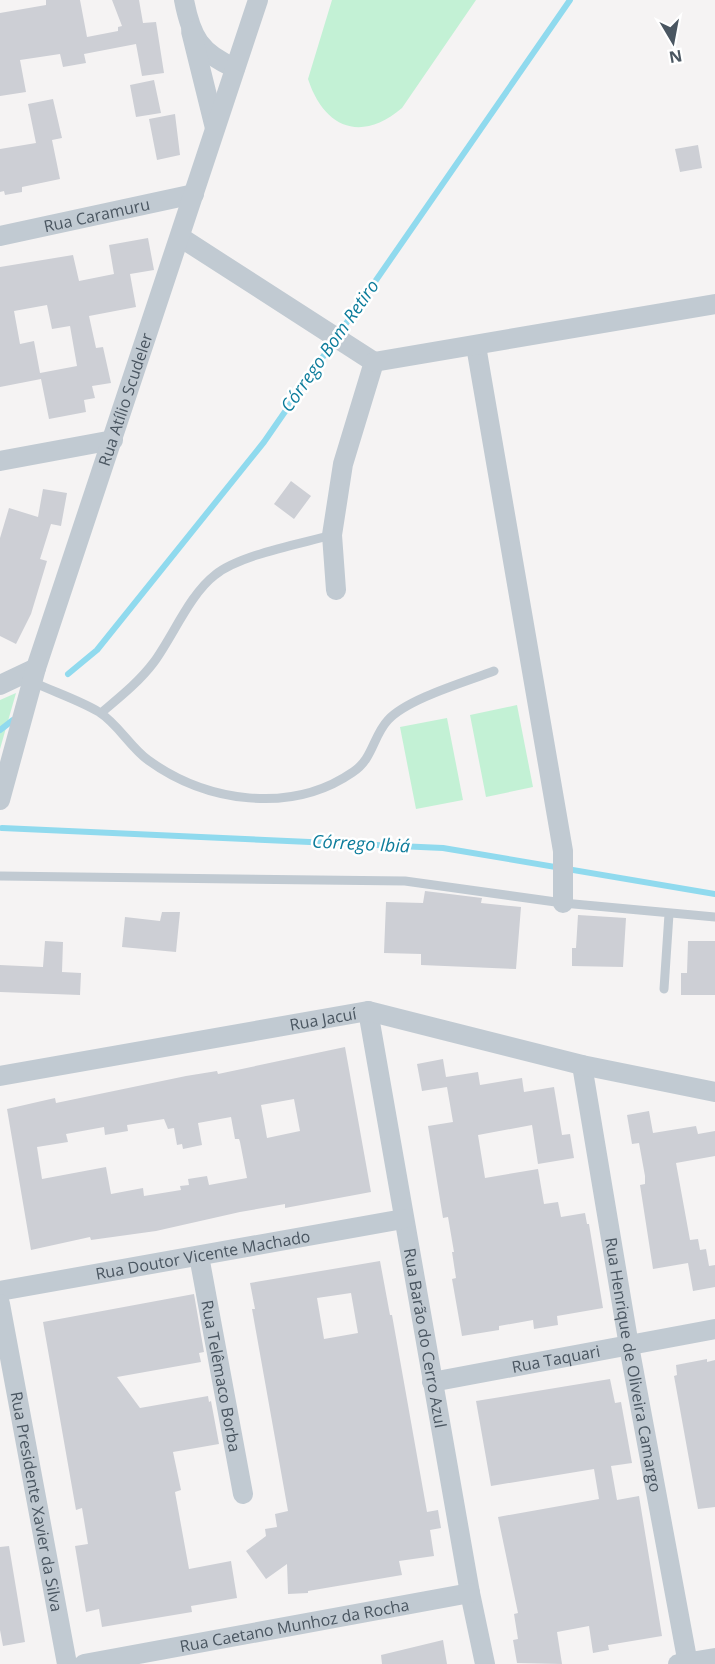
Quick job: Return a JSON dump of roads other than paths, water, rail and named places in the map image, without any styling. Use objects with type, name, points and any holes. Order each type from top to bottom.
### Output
[{"type":"street","points":[[184,0],[215,128]]},
{"type":"street","name":"Rua Atílio Scudeler","points":[[0,800],[35,675],[258,0]]},
{"type":"street","points":[[191,31],[209,55],[235,69]]},
{"type":"street","name":"Rua Caramuru","points":[[0,236],[194,194]]},
{"type":"street","points":[[180,237],[366,357],[476,346],[715,304]]},
{"type":"street","points":[[476,346],[563,851],[563,903]]},
{"type":"street","points":[[336,590],[332,535],[343,464],[366,357]]},
{"type":"street","points":[[0,461],[113,441]]},
{"type":"street","points":[[0,685],[35,675]]},
{"type":"street","name":"Rua Jacuí","points":[[0,1077],[368,1011],[582,1065],[715,1092]]},
{"type":"street","name":"Rua Barão do Cerro Azul","points":[[368,1011],[432,1382],[485,1664]]},
{"type":"street","name":"Rua Henrique de Oliveira Camargo","points":[[582,1065],[685,1663]]},
{"type":"street","name":"Rua Doutor Vicente Machado","points":[[0,1291],[403,1218]]},
{"type":"street","name":"Rua Telêmaco Borba","points":[[199,1256],[243,1494]]},
{"type":"street","name":"Rua Presidente Xavier da Silva","points":[[0,1304],[67,1664]]},
{"type":"street","name":"Rua Taquari","points":[[432,1382],[715,1329]]},
{"type":"street","name":"Rua Caetano Munhoz da Rocha","points":[[84,1664],[470,1593]]},
{"type":"street","points":[[685,1663],[715,1658]]},
{"type":"lane","points":[[101,713],[135,684],[153,663],[203,587],[214,575],[231,565],[332,535]]},
{"type":"lane","points":[[35,675],[101,713],[146,759],[178,780],[250,799],[281,799],[321,787],[352,773],[368,759],[385,723],[398,710],[494,671]]},
{"type":"lane","points":[[0,876],[405,881],[563,903],[715,917]]},
{"type":"lane","points":[[664,989],[669,914]]},
{"type":"waterway","name":"Córrego Bom Retiro","points":[[68,674],[97,650],[264,442],[570,0]]},
{"type":"waterway","name":"Córrego Bom Retiro","points":[[0,730],[13,720]]},
{"type":"waterway","name":"Córrego Ibiá","points":[[2,828],[443,848],[715,894]]}]
